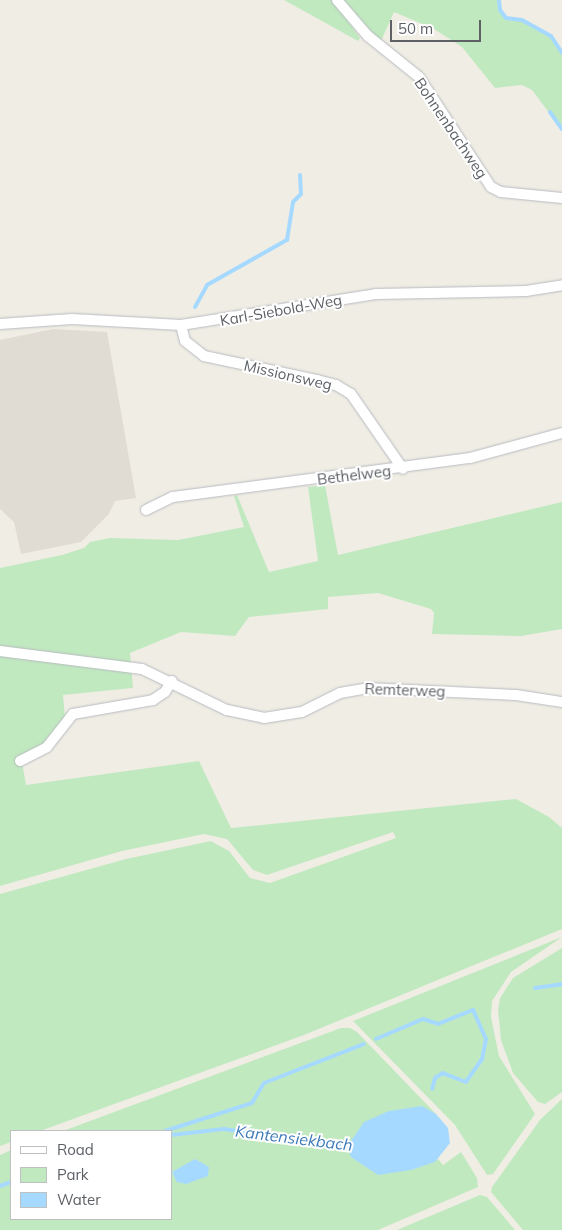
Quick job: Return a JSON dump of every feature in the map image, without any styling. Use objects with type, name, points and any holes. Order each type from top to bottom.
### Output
[{"type":"street","name":"Bohnenbachweg","points":[[337,0],[368,36],[419,77],[491,187],[501,192],[562,198]]},
{"type":"street","name":"Karl-Siebold-Weg","points":[[0,324],[72,319],[181,325],[376,294],[526,291],[562,285]]},
{"type":"street","name":"Missionsweg","points":[[181,325],[184,340],[204,356],[318,380],[336,385],[351,394],[403,469]]},
{"type":"street","name":"Bethelweg","points":[[146,510],[173,497],[403,469],[470,458],[562,434]]},
{"type":"street","name":"Remterweg","points":[[0,650],[127,665],[172,681],[227,710],[264,718],[302,712],[340,693],[367,688],[516,695],[562,702]]},
{"type":"street","points":[[20,761],[47,747],[73,714],[153,700],[165,692],[172,681]]},
{"type":"shaded area","points":[[53,329],[107,332],[136,498],[115,501],[109,514],[81,542],[21,554],[14,522],[0,509],[0,340]]},
{"type":"green space","points":[[284,0],[333,0],[360,38],[358,41]]},
{"type":"green space","points":[[341,0],[499,0],[500,10],[506,17],[522,20],[551,36],[562,53],[562,130],[532,90],[522,85],[495,88],[462,47],[434,29],[394,12],[381,41]]},
{"type":"green space","points":[[325,485],[338,555],[562,502],[562,629],[521,636],[432,634],[434,613],[431,609],[378,593],[328,597],[328,609],[249,617],[235,636],[181,632],[130,653],[133,688],[63,695],[65,717],[48,739],[35,751],[21,756],[26,785],[199,761],[231,828],[516,799],[549,817],[562,828],[562,929],[304,1035],[43,1130],[10,1130],[10,1142],[0,1146],[0,894],[126,859],[211,841],[229,851],[250,878],[270,883],[396,838],[393,832],[267,875],[253,870],[227,839],[204,834],[122,851],[0,886],[0,568],[62,555],[84,548],[90,542],[110,538],[178,540],[244,527],[234,496],[237,495],[269,572],[318,561],[308,487]]},
{"type":"green space","points":[[562,937],[511,972],[492,1001],[491,1017],[499,1056],[535,1114],[493,1174],[487,1175],[455,1125],[353,1021]]},
{"type":"green space","points":[[562,948],[562,1092],[545,1104],[538,1102],[513,1073],[501,1040],[498,1010],[500,998],[513,978]]},
{"type":"green space","points":[[341,1028],[350,1028],[357,1032],[436,1114],[418,1107],[411,1170],[438,1159],[443,1165],[461,1152],[477,1178],[478,1187],[378,1230],[0,1230],[0,1155],[10,1150],[10,1220],[172,1220],[172,1130],[66,1130]]},
{"type":"green space","points":[[562,1099],[562,1230],[523,1230],[491,1192],[492,1187],[540,1120]]},
{"type":"green space","points":[[480,1195],[487,1197],[515,1230],[397,1230]]},
{"type":"water","points":[[422,1106],[436,1114],[448,1128],[450,1143],[435,1162],[411,1170],[378,1175],[351,1157],[347,1147],[364,1122],[389,1111]]},
{"type":"water","points":[[195,1159],[209,1167],[208,1176],[186,1184],[177,1182],[172,1172]]},
{"type":"waterway","points":[[499,0],[500,10],[506,18],[522,20],[551,36],[562,53]]},
{"type":"waterway","points":[[550,112],[562,129]]},
{"type":"waterway","points":[[195,307],[207,285],[287,240],[293,202],[301,194],[300,175]]},
{"type":"waterway","name":"Kantensiekbach","points":[[535,988],[562,984]]},
{"type":"waterway","name":"Kantensiekbach","points":[[376,1039],[423,1019],[438,1024],[473,1010],[486,1039],[482,1059],[466,1082],[443,1073],[435,1078],[432,1089]]},
{"type":"waterway","name":"Kantensiekbach","points":[[168,1130],[252,1103],[264,1083],[364,1044]]},
{"type":"waterway","name":"Kantensiekbach","points":[[172,1135],[224,1129],[350,1147]]},
{"type":"waterway","name":"Kantensiekbach","points":[[0,1186],[10,1182]]}]
